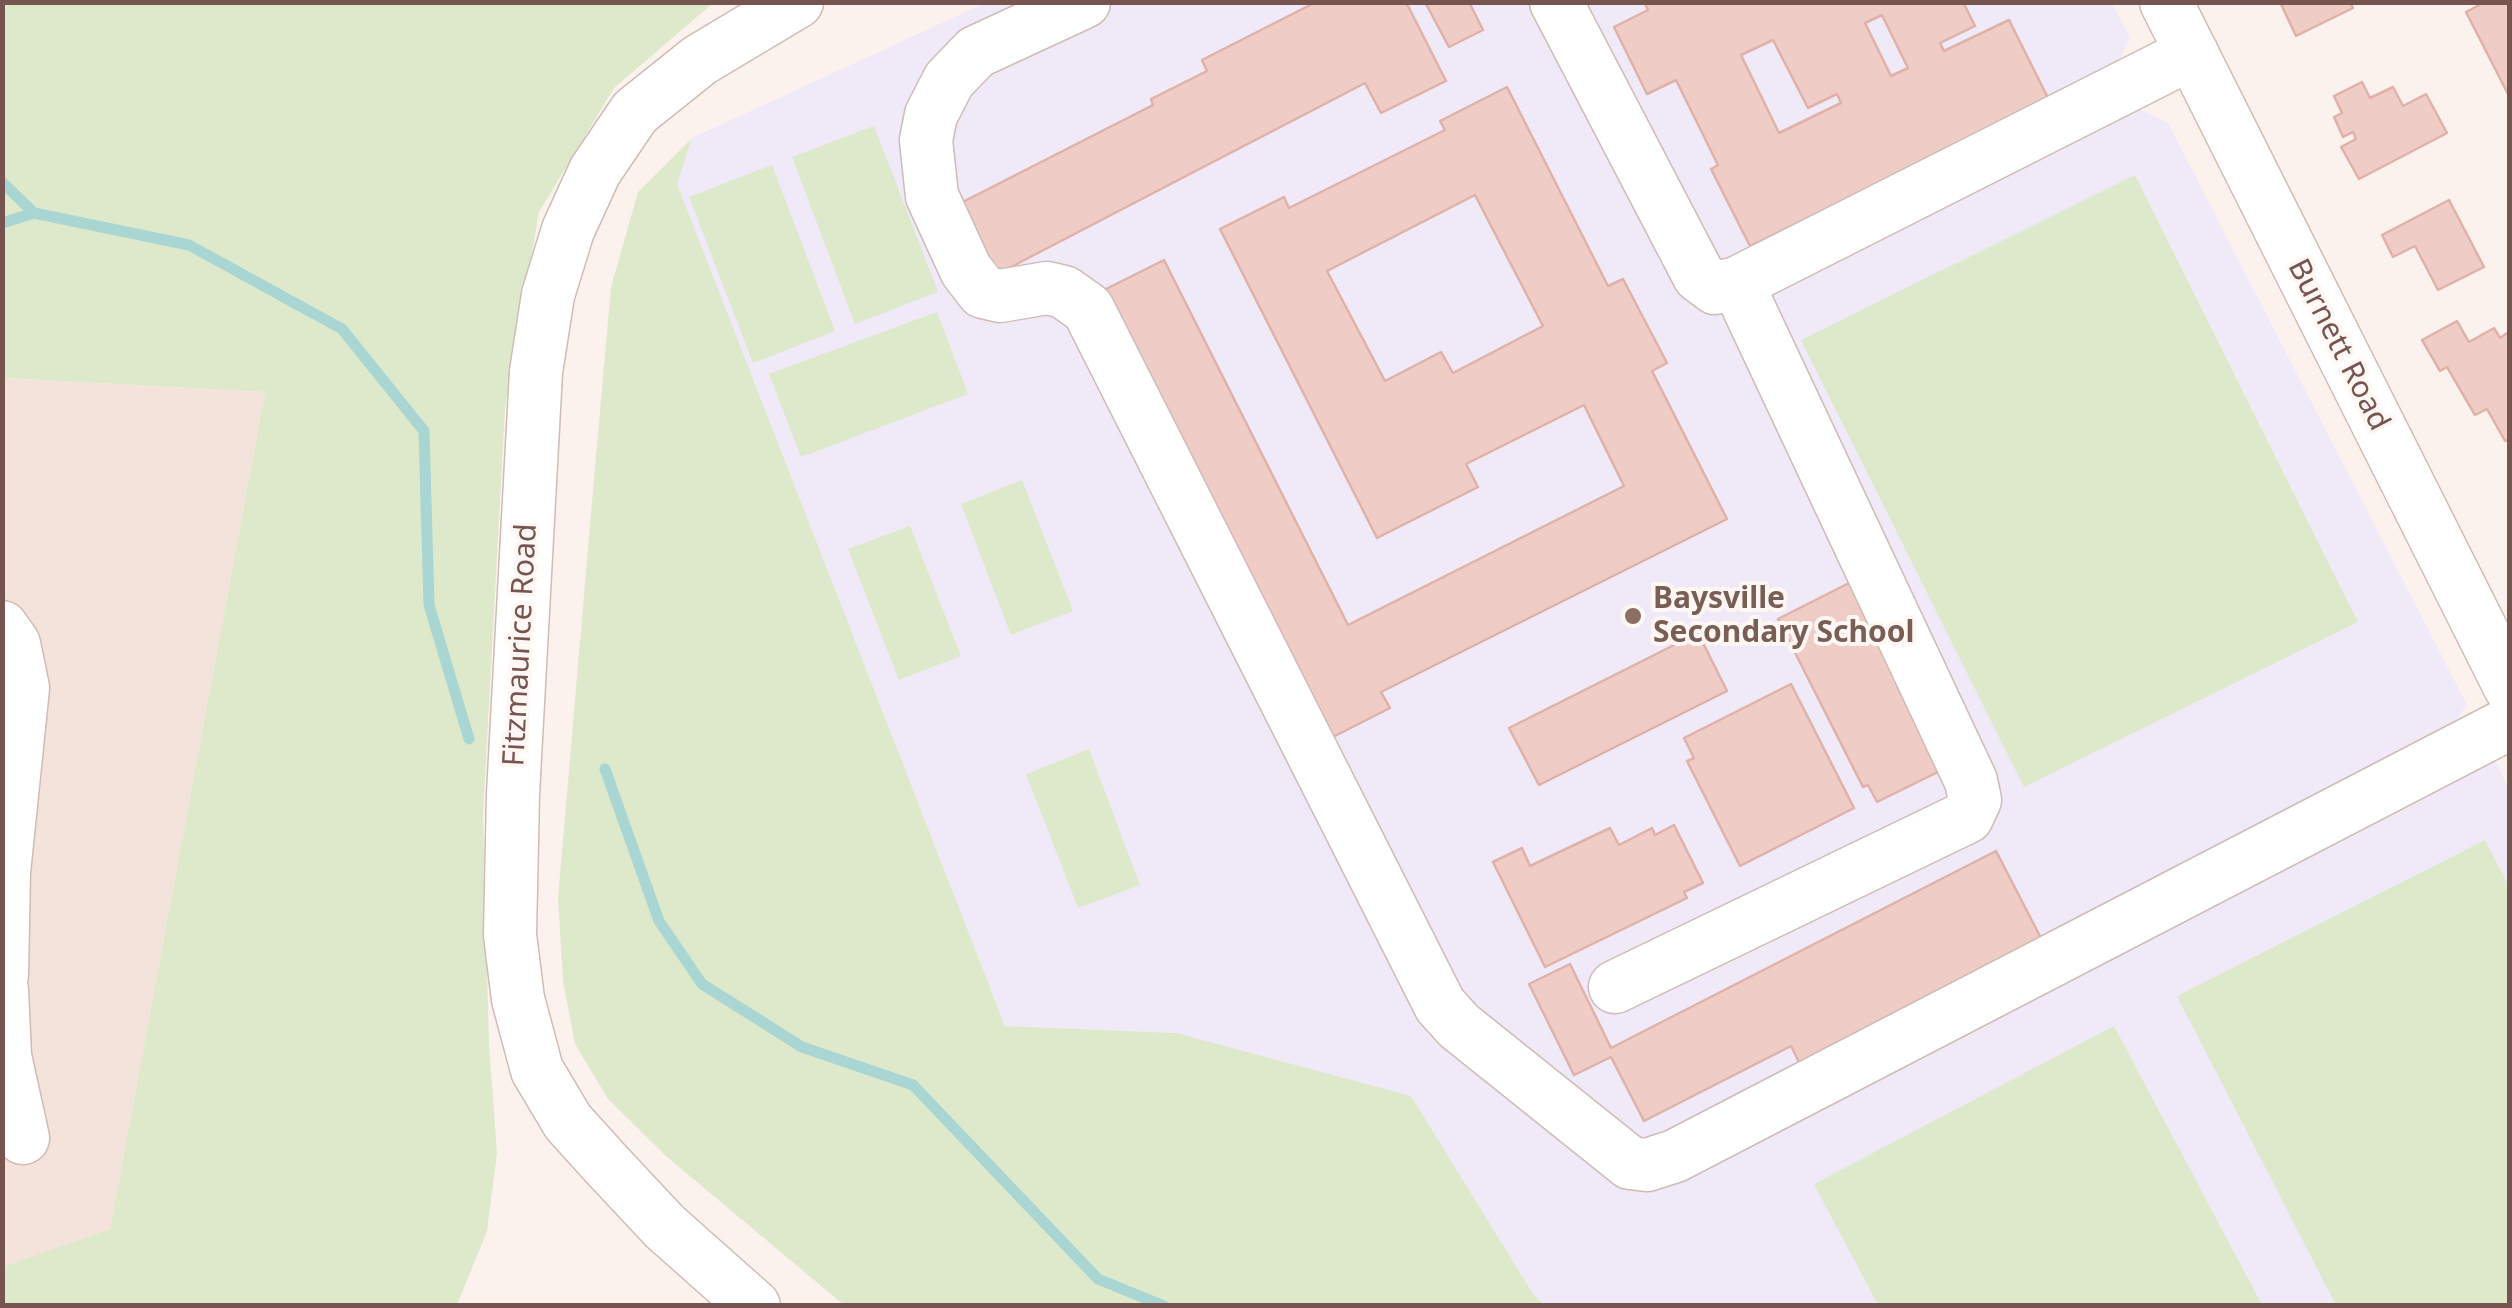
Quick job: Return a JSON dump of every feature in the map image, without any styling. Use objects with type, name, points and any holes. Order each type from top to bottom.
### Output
[{"type":"street","name":"Fitzmaurice Road","points":[[754,1306],[664,1227],[618,1177],[568,1122],[537,1070],[518,999],[510,934],[513,794],[536,372],[548,295],[568,230],[595,170],[635,112],[700,60],[797,2]]},
{"type":"street","points":[[1084,2],[976,52],[949,80],[932,115],[926,140],[932,196],[966,270],[983,292],[1000,296],[1047,288],[1064,292],[1088,309],[1440,1005],[1459,1026],[1630,1164],[1647,1166],[1675,1156],[2510,723]]},
{"type":"street","points":[[1556,2],[1699,276],[1715,288],[1737,283],[2192,53]]},
{"type":"street","name":"Burnett Road","points":[[2166,2],[2510,687]]},
{"type":"street","points":[[1615,986],[1967,817],[1974,800],[1971,782],[1737,283]]},
{"type":"street","points":[[2,627],[14,644],[23,688],[3,872],[2,975]]},
{"type":"street","points":[[2,990],[4,1056],[24,1138]]},
{"type":"shaded area","name":"Baysville Secondary School","points":[[985,3],[2112,3],[2130,37],[2114,72],[2127,103],[2168,123],[2467,705],[2454,723],[2495,760],[2509,789],[2509,1305],[1544,1305],[1176,1033],[1005,1026],[676,183],[692,138]]},
{"type":"shaded area","points":[[2,378],[265,392],[110,1229],[3,1267]]},
{"type":"green space","points":[[3,3],[713,3],[614,88],[539,212],[505,408],[483,815],[489,1044],[497,1153],[487,1231],[457,1305],[3,1305],[2,1267],[110,1229],[265,392],[3,378]]},
{"type":"green space","points":[[874,126],[938,292],[855,324],[792,157]]},
{"type":"green space","points":[[692,138],[677,184],[1005,1026],[1176,1033],[1411,1096],[1533,1294],[1544,1305],[844,1305],[667,1157],[608,1099],[575,1044],[563,981],[558,898],[593,490],[611,287],[638,192]]},
{"type":"green space","points":[[772,165],[835,331],[753,363],[689,197]]},
{"type":"green space","points":[[2135,175],[2358,622],[2024,787],[1801,340]]},
{"type":"green space","points":[[937,312],[968,394],[801,457],[769,374]]},
{"type":"green space","points":[[1022,480],[1073,611],[1011,635],[961,504]]},
{"type":"green space","points":[[910,526],[961,656],[899,680],[848,549]]},
{"type":"green space","points":[[1089,749],[1140,885],[1078,908],[1026,774]]},
{"type":"green space","points":[[2485,840],[2509,887],[2509,1305],[2336,1305],[2177,996]]},
{"type":"green space","points":[[2114,1026],[2262,1305],[1878,1305],[1814,1184]]},
{"type":"building","points":[[1316,2],[1406,2],[1446,81],[1381,113],[1365,83],[984,281],[947,210],[1153,105],[1151,99],[1207,71],[1202,60]]},
{"type":"building","points":[[1425,2],[1469,2],[1483,30],[1449,47]]},
{"type":"building","points":[[1644,2],[1963,2],[1975,26],[1940,43],[1944,51],[2009,20],[2049,100],[1750,246],[1711,169],[1718,165],[1676,80],[1647,94],[1614,27],[1648,10]],"holes":[[[1882,15],[1908,68],[1891,76],[1865,23]],[[1773,40],[1808,108],[1837,94],[1841,103],[1779,133],[1741,55]]]},
{"type":"building","points":[[2280,2],[2350,2],[2353,8],[2296,36]]},
{"type":"building","points":[[2485,2],[2510,2],[2510,98],[2466,12]]},
{"type":"building","points":[[2362,82],[2370,98],[2393,87],[2403,106],[2426,94],[2447,133],[2359,179],[2341,147],[2356,139],[2353,132],[2343,137],[2334,117],[2342,113],[2334,96]]},
{"type":"building","points":[[1507,87],[1608,286],[1623,279],[1667,363],[1652,371],[1727,519],[1381,692],[1390,708],[1319,744],[1096,294],[1164,260],[1348,625],[1624,486],[1584,405],[1466,464],[1478,487],[1377,538],[1220,229],[1284,197],[1289,208],[1445,130],[1440,121]],"holes":[[[1475,195],[1543,326],[1453,373],[1441,352],[1385,381],[1327,271]]]},
{"type":"building","points":[[2449,200],[2484,267],[2438,290],[2415,246],[2393,257],[2382,235]]},
{"type":"building","points":[[2457,321],[2469,342],[2494,328],[2500,338],[2507,333],[2510,339],[2510,439],[2505,441],[2487,409],[2475,415],[2447,367],[2440,371],[2422,340]]},
{"type":"building","points":[[1855,580],[1944,769],[1877,802],[1868,785],[1863,787],[1778,619]]},
{"type":"building","points":[[1698,633],[1727,691],[1539,785],[1509,728]]},
{"type":"building","points":[[1791,684],[1854,808],[1740,866],[1687,761],[1694,758],[1684,738]]},
{"type":"building","points":[[1674,825],[1703,883],[1684,892],[1687,898],[1545,967],[1493,862],[1522,848],[1530,866],[1610,828],[1619,845],[1652,828],[1655,835]]},
{"type":"building","points":[[1996,851],[2043,942],[1801,1066],[1791,1046],[1644,1121],[1611,1057],[1574,1075],[1529,984],[1570,964],[1611,1048]]},
{"type":"waterway","points":[[2,182],[34,213]]},
{"type":"waterway","points":[[2,223],[34,213],[189,245],[342,329],[424,431],[429,605],[469,739]]},
{"type":"waterway","points":[[605,769],[659,921],[702,984],[802,1047],[913,1085],[1098,1279],[1164,1306]]},
{"type":"place","name":"Baysville Secondary School","points":[[1633,616]]}]
